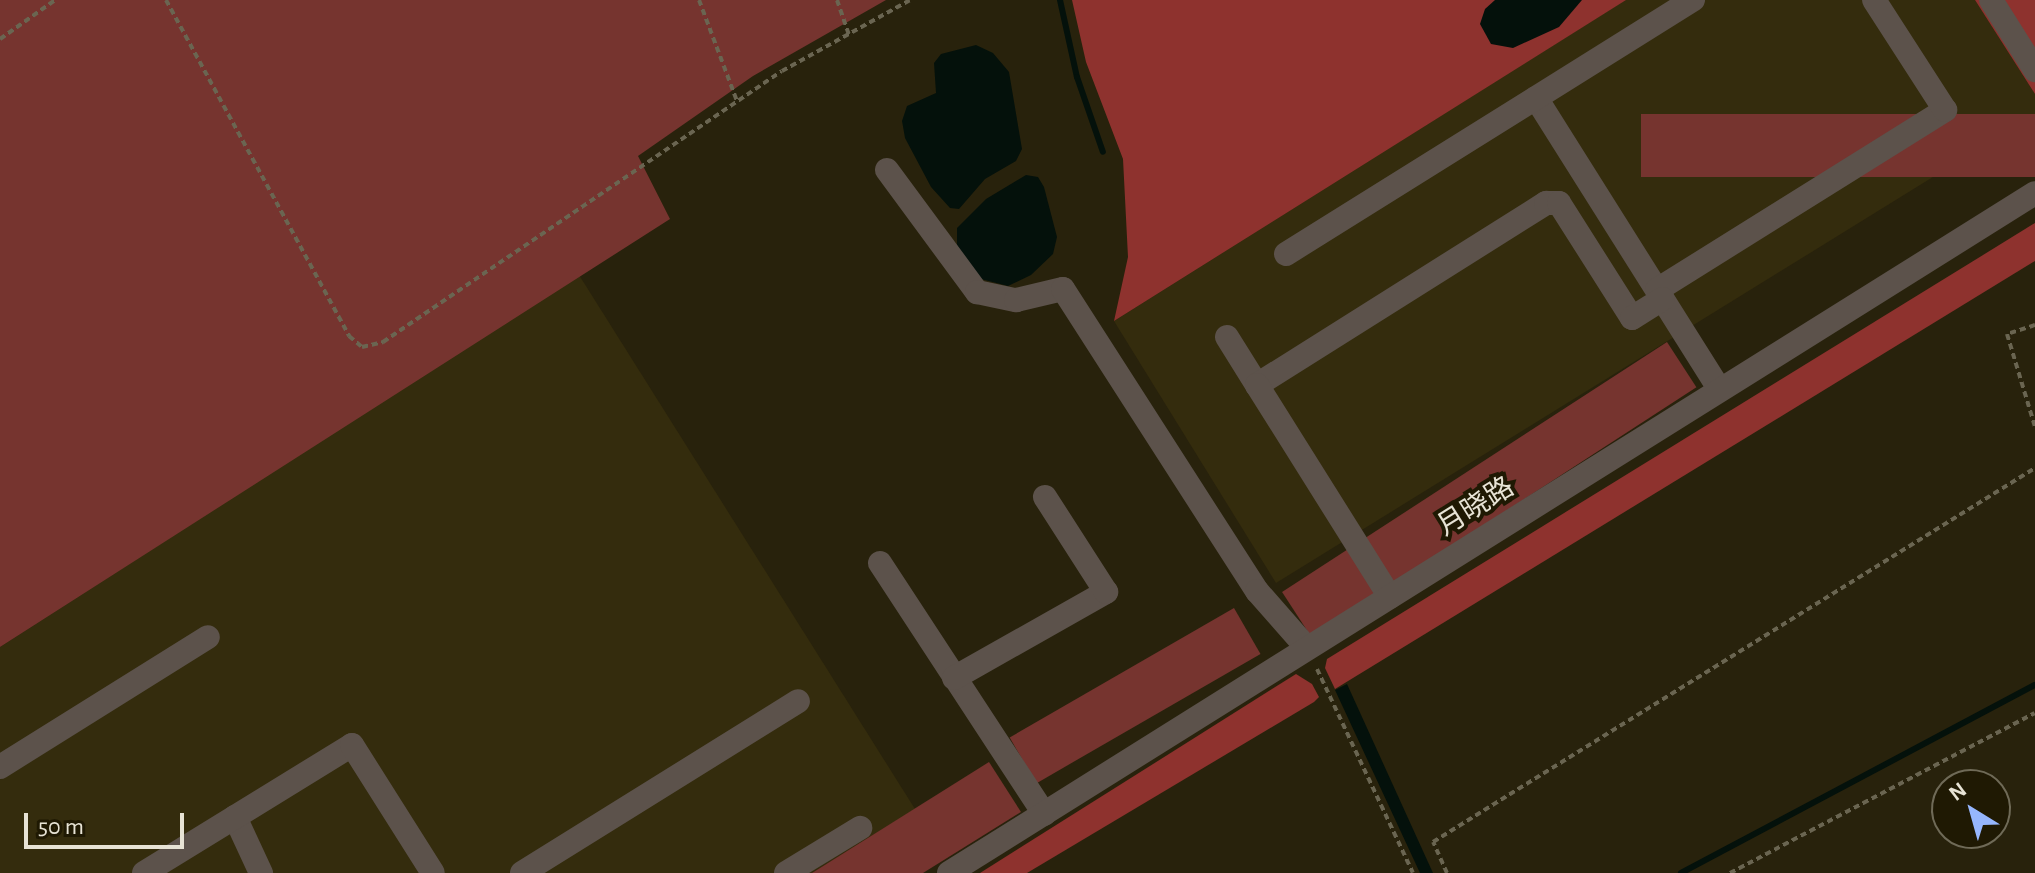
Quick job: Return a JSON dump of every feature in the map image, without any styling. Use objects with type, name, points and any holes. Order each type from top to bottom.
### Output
[{"type":"street","points":[[1286,254],[1693,0]]},
{"type":"street","points":[[1257,385],[1546,203],[1559,203],[1632,318],[1660,295],[1945,110],[1874,0]]},
{"type":"street","points":[[1991,0],[2035,70]]},
{"type":"street","points":[[1536,98],[1720,390]]},
{"type":"street","points":[[887,170],[977,292],[1016,300],[1063,289],[1257,591],[1307,648]]},
{"type":"street","name":"月晓路","points":[[949,873],[2035,193]]},
{"type":"street","points":[[1227,337],[1390,597]]},
{"type":"street","points":[[954,678],[1106,592],[1045,497]]},
{"type":"street","points":[[880,563],[1044,814]]},
{"type":"street","points":[[0,767],[208,637]]},
{"type":"street","points":[[522,873],[798,701]]},
{"type":"street","points":[[144,873],[352,745],[433,873]]},
{"type":"street","points":[[235,817],[261,873]]},
{"type":"street","points":[[786,873],[860,828]]},
{"type":"path","points":[[0,39],[55,0]]},
{"type":"path","points":[[166,0],[349,336],[362,347],[383,342],[737,101],[910,0]]},
{"type":"path","points":[[699,0],[737,101]]},
{"type":"path","points":[[837,0],[849,34]]},
{"type":"path","points":[[2035,325],[2007,334],[2035,427]]},
{"type":"path","points":[[1447,873],[1433,842],[2035,468]]},
{"type":"path","points":[[1307,648],[1413,873]]},
{"type":"path","points":[[1730,873],[2035,713]]},
{"type":"shaded area","points":[[0,0],[886,0],[753,76],[638,156],[670,219],[0,647]]},
{"type":"shaded area","points":[[1072,0],[1626,0],[1114,321],[1128,257],[1123,159],[1086,62]]},
{"type":"shaded area","points":[[1495,0],[1582,0],[1559,27],[1513,48],[1491,44],[1480,24],[1485,9]]},
{"type":"shaded area","points":[[1625,0],[1975,0],[2035,94],[2035,114],[1276,583],[1114,321]]},
{"type":"shaded area","points":[[1975,0],[2035,0],[2035,94]]},
{"type":"shaded area","points":[[976,45],[993,53],[1009,72],[1022,149],[1016,161],[985,179],[959,209],[950,208],[931,187],[905,138],[902,121],[907,106],[936,93],[934,63],[941,54]]},
{"type":"shaded area","points":[[1641,114],[2035,114],[2035,177],[1641,177]]},
{"type":"shaded area","points":[[1026,175],[1038,177],[1044,187],[1057,237],[1053,254],[1031,275],[1008,286],[977,278],[957,245],[957,228],[986,199]]},
{"type":"shaded area","points":[[2035,223],[2035,261],[1335,689],[1325,668],[1327,659]]},
{"type":"shaded area","points":[[579,275],[915,809],[812,873],[0,873],[0,647]]},
{"type":"shaded area","points":[[1667,342],[1696,387],[1311,637],[1282,592]]},
{"type":"shaded area","points":[[1234,608],[1260,654],[1036,783],[1010,738]]},
{"type":"shaded area","points":[[1296,674],[1312,684],[1319,697],[1314,702],[1027,873],[980,873]]},
{"type":"shaded area","points":[[1347,684],[1433,873],[1420,873],[1335,690]]},
{"type":"shaded area","points":[[989,762],[1021,812],[923,873],[812,873]]},
{"type":"waterway","points":[[1060,0],[1077,77],[1103,152]]},
{"type":"waterway","points":[[1681,873],[2035,685]]}]
